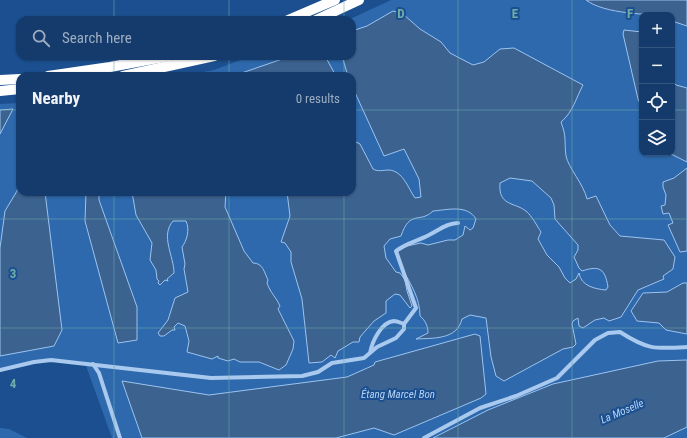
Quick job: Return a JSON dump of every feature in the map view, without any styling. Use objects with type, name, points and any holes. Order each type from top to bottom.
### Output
[{"type":"highway","points":[[298,16],[336,0]]},
{"type":"highway","points":[[325,16],[359,0]]},
{"type":"highway","points":[[76,72],[148,60]]},
{"type":"highway","points":[[141,72],[196,60]]},
{"type":"highway","points":[[0,80],[16,79]]},
{"type":"highway","points":[[0,91],[16,89]]},
{"type":"street","points":[[0,370],[34,362],[52,360],[211,378],[302,376],[318,372],[332,363],[364,358],[377,346],[396,338],[404,329],[404,324],[416,308],[408,281],[396,251],[406,243],[429,235],[453,223],[458,223]]},
{"type":"street","points":[[370,353],[375,338],[388,323],[394,321],[404,324]]},
{"type":"street","points":[[424,438],[480,408],[516,396],[557,378],[595,340],[608,333],[620,332],[632,340],[651,348],[687,346]]},
{"type":"street","points":[[93,364],[99,373],[120,438]]},
{"type":"shaded area","points":[[391,0],[687,0],[687,360],[658,361],[488,410],[433,438],[112,438],[85,363],[51,360],[0,370],[0,104],[16,103],[16,196],[356,196],[356,72],[203,72],[214,70],[240,60],[356,60],[356,16]]},
{"type":"shaded area","points":[[687,427],[687,438],[664,438]]},
{"type":"shaded area","points":[[0,428],[9,429],[27,438],[0,438]]},
{"type":"water","points":[[586,0],[687,0],[687,26],[675,22],[675,12],[628,13],[594,5]]},
{"type":"water","points":[[393,11],[403,14],[420,29],[441,42],[450,53],[473,65],[484,62],[500,49],[514,48],[583,85],[571,109],[561,122],[565,136],[567,160],[583,188],[587,199],[596,196],[610,225],[620,236],[664,240],[675,257],[673,269],[663,276],[664,279],[638,290],[621,317],[609,321],[604,318],[595,320],[583,328],[579,326],[578,318],[573,321],[572,324],[576,344],[573,347],[563,349],[504,381],[496,376],[491,357],[486,318],[470,315],[462,319],[455,331],[450,334],[437,338],[416,339],[428,333],[427,328],[425,321],[420,316],[417,297],[402,268],[397,252],[407,246],[421,243],[428,245],[448,240],[455,240],[463,235],[465,226],[470,230],[473,228],[476,219],[472,214],[462,210],[450,209],[433,211],[424,217],[412,220],[404,228],[401,236],[390,239],[384,246],[386,258],[396,272],[400,273],[405,280],[412,306],[410,308],[400,295],[395,294],[386,301],[386,313],[374,321],[360,337],[359,342],[353,342],[338,351],[335,358],[331,355],[322,362],[309,363],[302,299],[291,262],[291,252],[285,243],[281,242],[290,216],[288,196],[356,196],[356,142],[360,144],[373,169],[379,171],[389,170],[398,173],[405,181],[415,198],[421,197],[419,179],[404,149],[384,156],[356,95],[356,72],[347,72],[343,60],[356,60],[356,30],[367,26]],"holes":[[[510,178],[532,181],[551,198],[554,205],[555,219],[578,245],[578,250],[574,257],[579,268],[582,271],[593,268],[601,270],[607,281],[608,287],[606,290],[589,286],[583,281],[579,273],[576,279],[570,283],[565,278],[559,267],[547,255],[538,239],[541,232],[530,216],[526,211],[504,200],[500,190],[500,183]]]},
{"type":"water","points":[[624,30],[639,32],[639,101],[638,99],[623,34]]},
{"type":"water","points":[[279,60],[327,60],[334,72],[245,72]]},
{"type":"water","points":[[675,84],[687,88],[687,162],[675,156]]},
{"type":"water","points":[[13,109],[0,134],[0,110]]},
{"type":"water","points":[[687,168],[687,251],[680,252],[668,225],[673,223],[669,213],[663,214],[661,206],[665,205],[666,195],[663,182],[674,178]]},
{"type":"water","points":[[16,193],[16,196],[45,196],[62,330],[54,346],[0,356],[0,248],[5,211]]},
{"type":"water","points":[[86,196],[99,196],[99,200],[137,307],[137,340],[118,343],[85,221]]},
{"type":"water","points":[[133,196],[226,196],[225,207],[244,251],[253,263],[256,263],[263,268],[268,280],[267,283],[280,306],[278,309],[294,341],[293,349],[286,365],[279,370],[259,362],[240,362],[234,359],[228,361],[218,358],[218,356],[212,359],[187,352],[189,341],[185,326],[178,323],[174,327],[175,330],[172,330],[164,336],[160,336],[158,333],[168,320],[175,298],[188,292],[182,247],[188,228],[186,221],[173,221],[169,227],[168,240],[174,273],[167,279],[168,281],[165,280],[160,285],[158,283],[159,281],[157,279],[156,270],[150,260],[152,243],[136,215]]},
{"type":"water","points":[[683,283],[687,283],[687,334],[666,330],[659,323],[637,321],[631,311],[643,293],[667,292]]},
{"type":"water","name":"Étang Marcel Bon","points":[[475,334],[480,336],[486,394],[481,398],[394,435],[374,428],[336,438],[142,438],[122,381],[209,395],[347,377],[374,365],[375,362]]},
{"type":"water","name":"La Moselle","points":[[687,360],[687,427],[664,438],[433,438],[488,410],[553,384],[658,361]]}]
